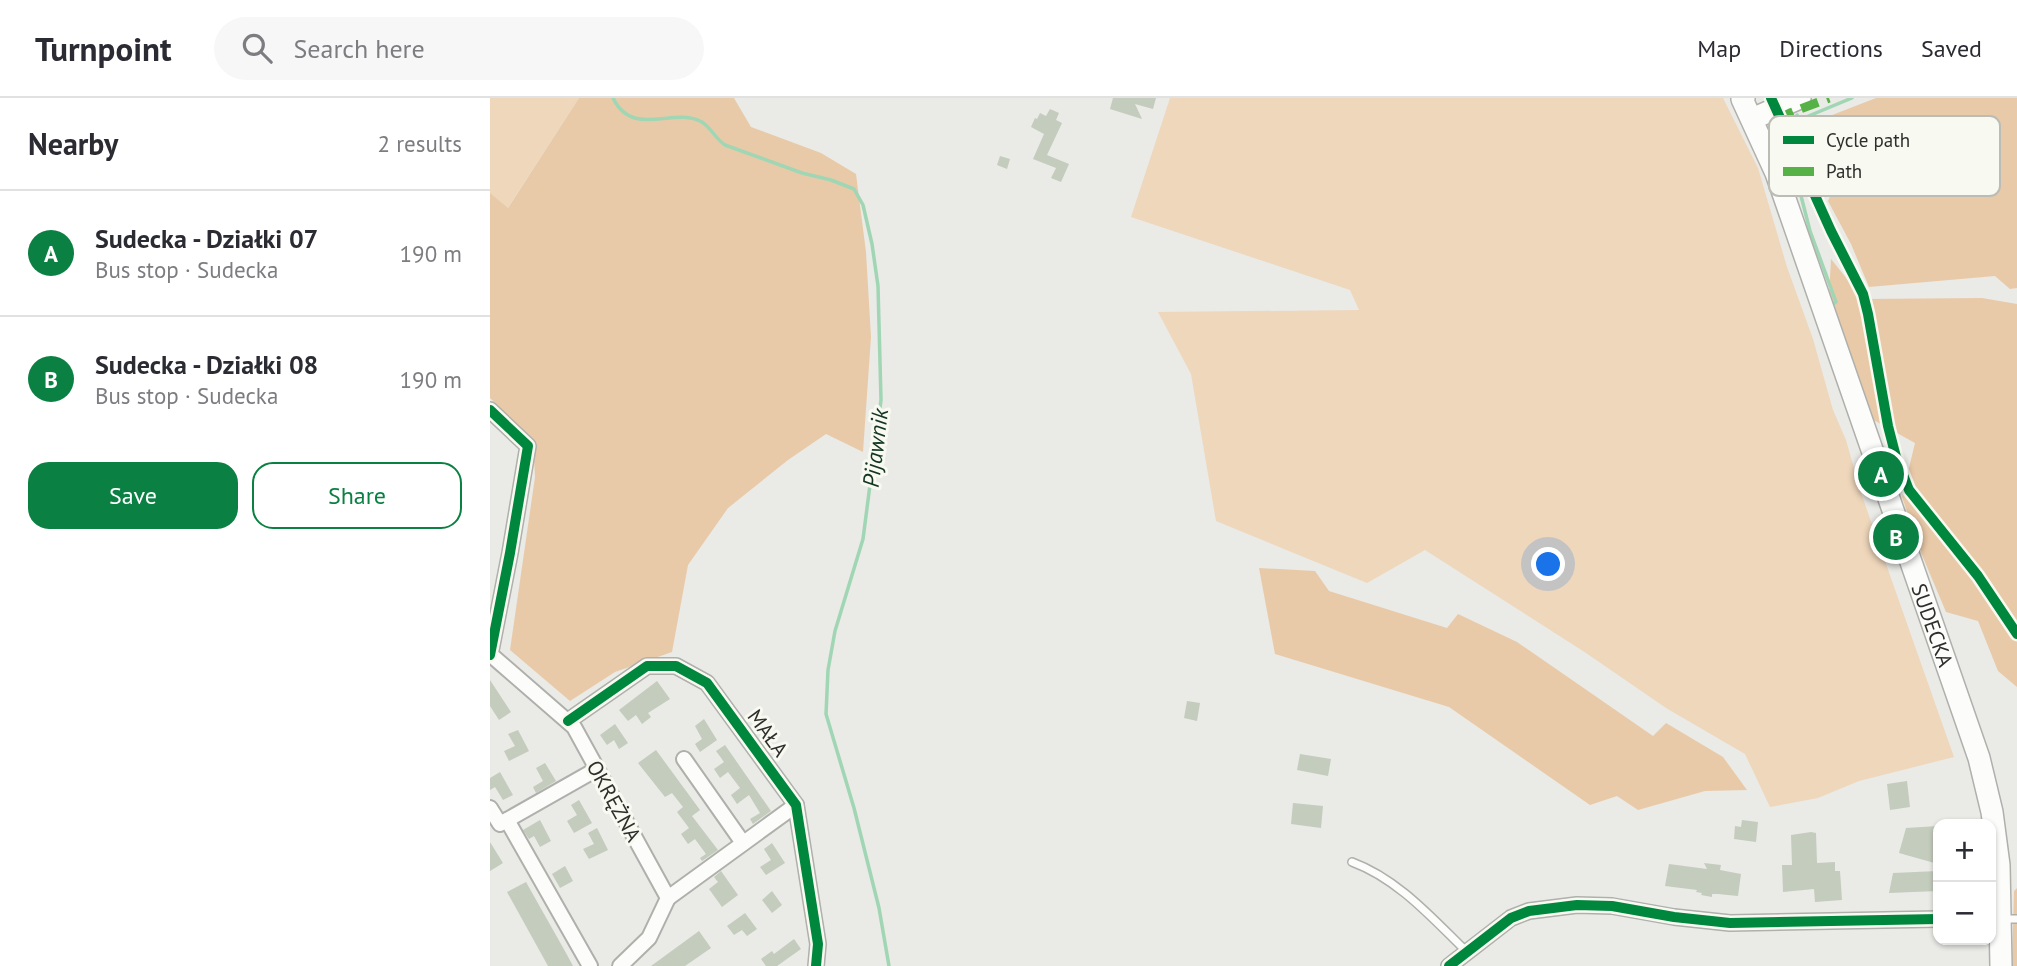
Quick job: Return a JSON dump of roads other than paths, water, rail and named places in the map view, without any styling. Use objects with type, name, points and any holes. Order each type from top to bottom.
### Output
[{"type":"main road","name":"SUDECKA","points":[[1743,98],[1769,157]]},
{"type":"main road","points":[[1752,119],[1800,98]]},
{"type":"main road","name":"SUDECKA","points":[[1784,196],[1979,758],[1996,839],[2003,919],[2001,966]]},
{"type":"street","name":"OKRĘŻNA","points":[[490,410],[528,446],[490,654],[573,727],[668,898]]},
{"type":"street","name":"MAŁA","points":[[568,722],[647,666],[676,666],[707,684],[796,805],[818,944],[816,966]]},
{"type":"street","points":[[684,759],[743,843]]},
{"type":"street","points":[[499,825],[597,769]]},
{"type":"street","points":[[620,966],[649,938],[668,898],[796,805]]},
{"type":"street","points":[[490,808],[590,966]]},
{"type":"street","points":[[1449,966],[1511,918],[1529,911],[1577,905],[1612,906],[1730,923],[1933,919]]},
{"type":"lane","points":[[1352,862],[1391,883],[1423,909],[1466,951]]},
{"type":"waterway","name":"Pijawnik","points":[[613,98],[621,110],[631,117],[679,117],[702,122],[725,145],[854,189],[863,205],[878,286],[881,400],[863,539],[835,631],[828,670],[826,714],[854,808],[879,908],[889,966]]},
{"type":"waterway","points":[[1809,116],[1852,98]]},
{"type":"waterway","points":[[1801,196],[1810,231],[1836,302],[1833,304]]},
{"type":"place","name":"Sudecka - Działki 07","points":[[1881,474]]},
{"type":"place","name":"Sudecka - Działki 08","points":[[1896,537]]}]
